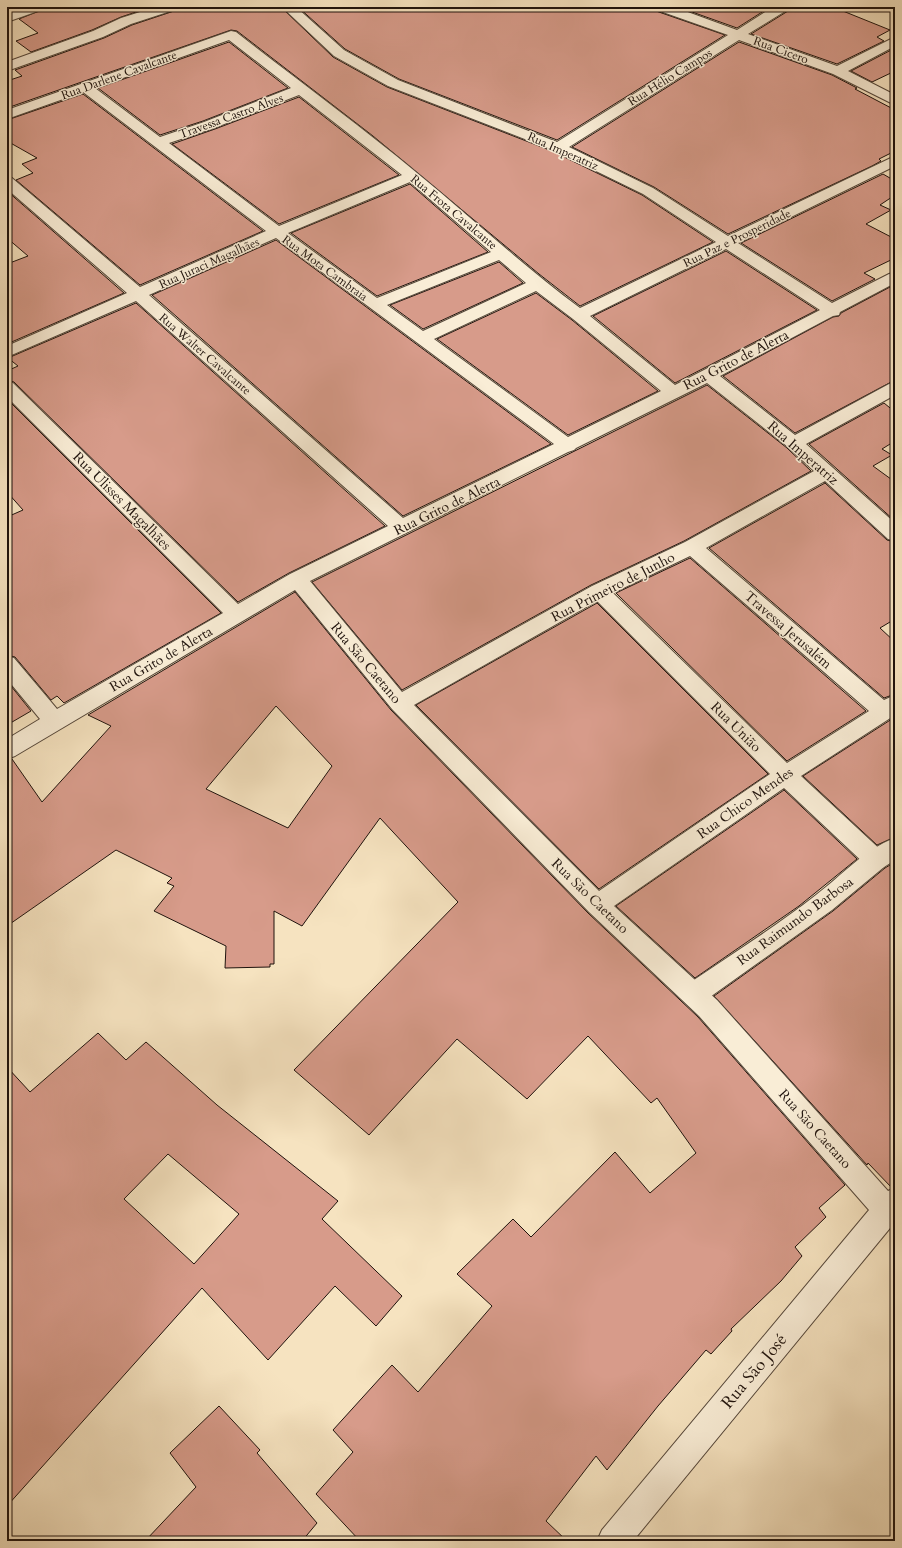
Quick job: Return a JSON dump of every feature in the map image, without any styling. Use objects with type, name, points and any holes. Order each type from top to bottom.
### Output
[{"type":"street","points":[[7,18],[36,7]]},
{"type":"street","points":[[7,67],[98,34],[126,21],[169,7]]},
{"type":"street","name":"Rua Imperatriz","points":[[288,7],[339,53],[393,83],[558,147],[648,191],[833,310]]},
{"type":"street","name":"Rua Cicero","points":[[662,7],[838,71],[895,102]]},
{"type":"street","name":"Rua Hélio Campos","points":[[558,147],[782,7]]},
{"type":"street","name":"Rua Darlene Cavalcante","points":[[7,115],[231,35]]},
{"type":"street","name":"Rua Frota Cavalcante","points":[[231,35],[412,176],[537,284],[579,315],[673,392]]},
{"type":"street","points":[[838,71],[895,41]]},
{"type":"street","name":"Rua Mota Cambraia","points":[[85,87],[277,232],[568,446]]},
{"type":"street","name":"Travessa Castro Alves","points":[[159,142],[209,125],[302,89]]},
{"type":"street","name":"Rua Paz e Prosperidade","points":[[579,315],[895,160]]},
{"type":"street","name":"Rua Juraci Magalhães","points":[[7,352],[277,232],[412,176]]},
{"type":"street","name":"Rua Walter Cavalcante","points":[[7,181],[402,528]]},
{"type":"street","points":[[375,304],[502,253]]},
{"type":"street","name":"Rua Grito de Alerta","points":[[7,750],[297,579],[568,446],[708,375],[895,277]]},
{"type":"street","points":[[422,338],[537,284]]},
{"type":"street","name":"Rua Imperatriz","points":[[708,375],[794,443],[895,534]]},
{"type":"street","name":"Rua Ulisses Magalhães","points":[[7,387],[237,615]]},
{"type":"street","points":[[794,443],[895,388]]},
{"type":"street","name":"Rua Primeiro de Junho","points":[[399,703],[599,591],[692,547],[827,472]]},
{"type":"street","name":"Travessa Jerusalém","points":[[692,547],[890,708]]},
{"type":"street","name":"Rua São Caetano","points":[[297,579],[399,703],[597,905],[694,994],[891,1206]]},
{"type":"street","name":"Rua União","points":[[599,591],[785,775],[885,854]]},
{"type":"street","points":[[7,664],[54,721]]},
{"type":"street","name":"Rua Chico Mendes","points":[[597,905],[785,775],[890,708]]},
{"type":"street","name":"Rua Raimundo Barbosa","points":[[694,994],[824,903],[885,854]]},
{"type":"street","name":"Rua São José","points":[[614,1541],[891,1206]]},
{"type":"building","points":[[49,7],[151,7],[31,52],[16,41],[38,33],[19,19]]},
{"type":"building","points":[[176,7],[281,7],[333,57],[387,87],[552,151],[642,195],[713,242],[580,306],[539,274],[373,136],[237,31],[231,30],[7,108],[7,81],[22,76],[15,70],[104,38],[132,25],[174,11]]},
{"type":"building","points":[[298,7],[655,7],[656,11],[725,35],[557,140],[399,79],[345,49]]},
{"type":"building","points":[[678,7],[770,7],[737,28]]},
{"type":"building","points":[[789,7],[833,7],[890,30],[877,37],[884,41],[837,64],[751,34],[788,11]]},
{"type":"building","points":[[229,42],[288,88],[203,121],[160,135],[98,88]]},
{"type":"building","points":[[739,42],[832,75],[895,110],[895,151],[879,159],[881,161],[872,166],[728,234],[654,187],[572,147]]},
{"type":"building","points":[[895,48],[895,71],[872,82],[851,71]]},
{"type":"building","points":[[83,94],[263,231],[140,285],[16,180],[33,173],[22,164],[37,158],[7,141],[7,120]]},
{"type":"building","points":[[299,97],[399,175],[279,224],[172,144],[215,129]]},
{"type":"building","points":[[883,174],[895,181],[895,195],[880,205],[891,210],[866,224],[895,239],[895,258],[864,273],[875,279],[832,301],[741,243]]},
{"type":"building","points":[[410,184],[488,252],[377,296],[291,233]]},
{"type":"building","points":[[7,191],[124,293],[7,344],[7,264],[28,256],[7,238]]},
{"type":"building","points":[[276,240],[551,444],[403,516],[152,295]]},
{"type":"building","points":[[726,251],[817,310],[675,383],[593,316]]},
{"type":"building","points":[[499,262],[523,283],[423,329],[390,305]]},
{"type":"building","points":[[890,287],[895,290],[895,380],[795,433],[723,376],[833,317],[839,316],[841,313]]},
{"type":"building","points":[[536,293],[572,320],[658,391],[568,435],[437,339]]},
{"type":"building","points":[[136,303],[385,526],[289,573],[238,602],[14,382],[7,380],[7,371],[18,366],[8,358]]},
{"type":"building","points":[[707,385],[787,448],[811,471],[684,541],[591,585],[402,690],[312,582]]},
{"type":"building","points":[[7,399],[221,613],[64,703],[57,696],[51,700],[15,657],[7,655],[7,517],[23,510],[7,492]]},
{"type":"building","points":[[884,403],[895,412],[895,441],[882,449],[892,455],[873,466],[895,482],[895,521],[809,444]]},
{"type":"building","points":[[825,483],[887,540],[895,542],[895,619],[880,628],[895,642],[895,694],[884,698],[709,548]]},
{"type":"building","points":[[690,558],[866,711],[787,761],[616,593]]},
{"type":"building","points":[[295,592],[391,710],[588,913],[698,1017],[845,1185],[819,1208],[826,1217],[795,1247],[802,1256],[781,1281],[731,1329],[732,1331],[711,1354],[706,1350],[658,1406],[607,1470],[596,1456],[546,1521],[567,1541],[360,1541],[316,1494],[353,1452],[333,1430],[392,1365],[418,1392],[492,1306],[457,1274],[513,1219],[531,1237],[615,1152],[650,1193],[696,1153],[657,1098],[651,1103],[588,1036],[527,1099],[457,1039],[369,1135],[294,1070],[458,902],[380,818],[302,926],[274,911],[274,964],[270,964],[270,967],[225,968],[226,946],[154,911],[174,886],[167,883],[172,878],[116,850],[7,926],[7,760],[12,759],[42,802],[111,726],[88,715]],"holes":[[[276,706],[332,766],[288,828],[206,789]]]},
{"type":"building","points":[[597,603],[768,774],[599,889],[416,705]]},
{"type":"building","points":[[7,681],[31,711],[7,725]]},
{"type":"building","points":[[895,717],[895,837],[877,845],[803,776]]},
{"type":"building","points":[[784,790],[857,859],[799,906],[695,978],[616,906]]},
{"type":"building","points":[[895,862],[895,1187],[892,1188],[868,1163],[867,1165],[714,996],[833,911],[885,868]]},
{"type":"building","points":[[98,1033],[126,1060],[146,1042],[217,1105],[338,1201],[322,1219],[402,1296],[376,1326],[335,1286],[268,1360],[202,1288],[7,1506],[7,1067],[30,1092]],"holes":[[[168,1154],[239,1214],[194,1264],[124,1199]]]},
{"type":"building","points":[[219,1406],[260,1450],[257,1453],[317,1523],[302,1541],[145,1541],[196,1487],[170,1453]]}]
